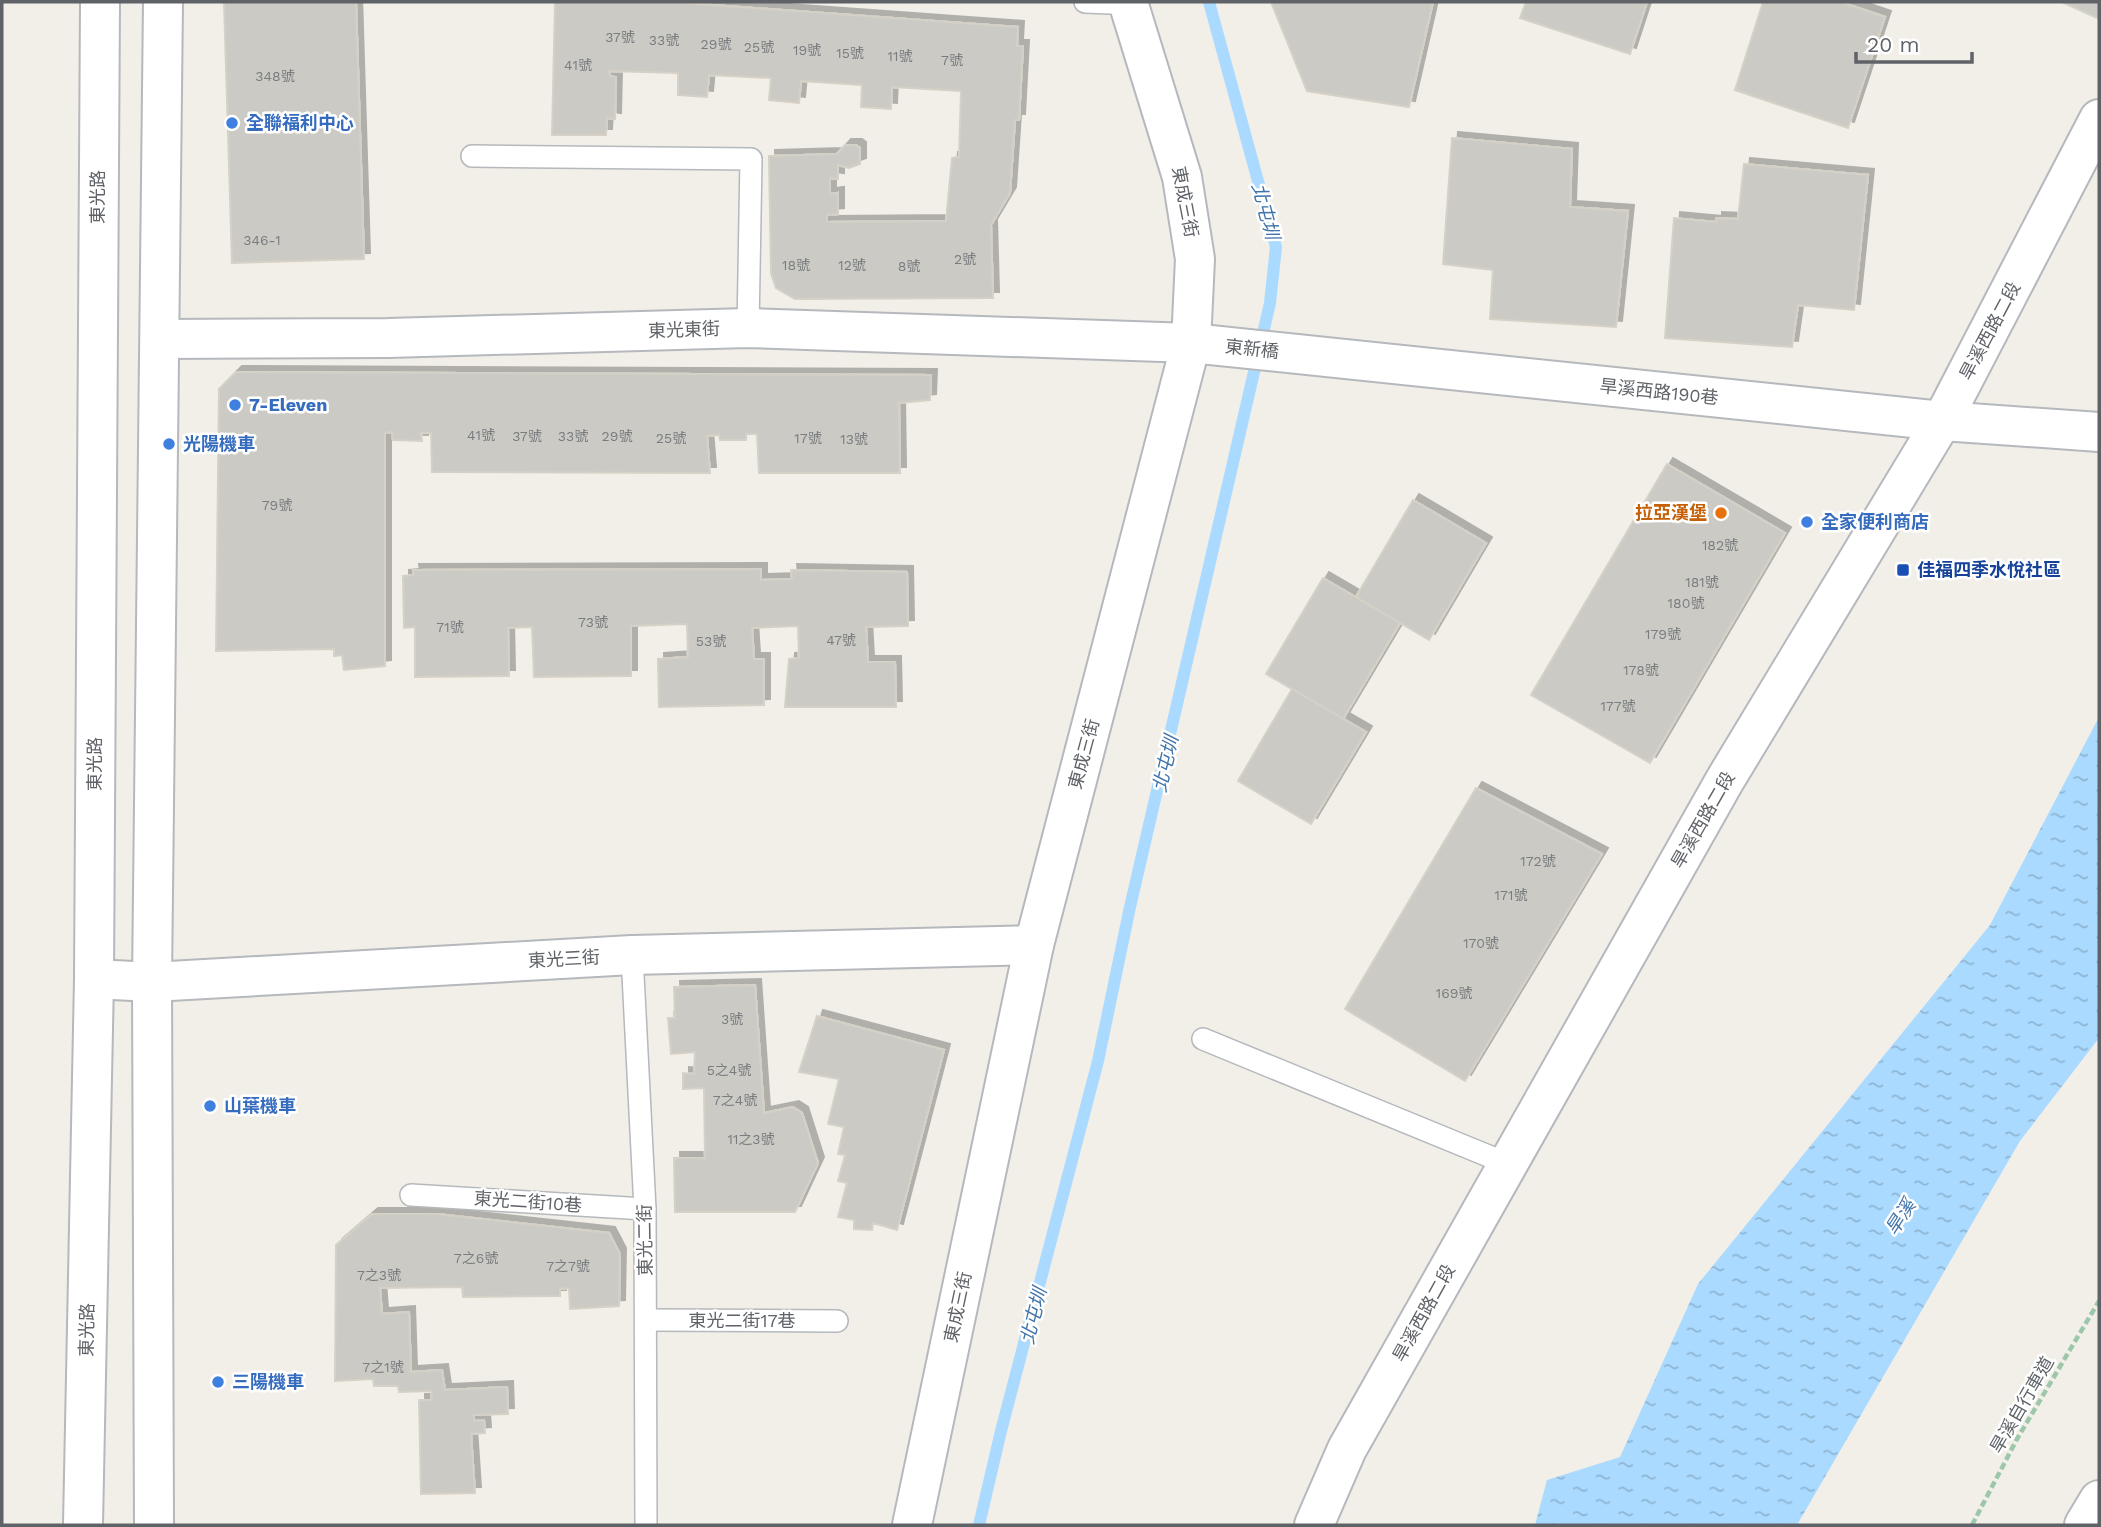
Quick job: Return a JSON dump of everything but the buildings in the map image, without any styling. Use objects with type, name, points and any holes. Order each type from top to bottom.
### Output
[{"type":"street","name":"東光路","points":[[83,1525],[94,979],[100,2]]},
{"type":"street","points":[[153,1525],[152,982],[163,2]]},
{"type":"street","name":"東成三街","points":[[912,1525],[1034,946],[1200,344],[1195,259],[1182,177],[1135,3]]},
{"type":"street","name":"旱溪西路二段","points":[[1314,1525],[1347,1449],[1725,780],[1942,421],[2099,119]]},
{"type":"street","name":"東光東街","points":[[160,339],[388,338],[748,328],[1200,344]]},
{"type":"street","name":"東新橋","points":[[1200,344],[1296,354]]},
{"type":"street","name":"旱溪西路190巷","points":[[1296,354],[1942,421],[2099,432]]},
{"type":"street","name":"東光三街","points":[[94,979],[152,982],[632,955],[1034,946]]},
{"type":"street","points":[[2084,1525],[2099,1500]]},
{"type":"street","points":[[146,1525],[168,1525]]},
{"type":"lane","points":[[1085,2],[1135,3]]},
{"type":"lane","points":[[472,156],[751,159],[748,328]]},
{"type":"lane","name":"東光二街","points":[[632,955],[645,1209],[646,1525]]},
{"type":"lane","points":[[1203,1039],[1508,1164]]},
{"type":"lane","name":"東光二街10巷","points":[[411,1195],[645,1209]]},
{"type":"lane","name":"東光二街17巷","points":[[647,1320],[837,1321]]},
{"type":"path","name":"旱溪自行車道","points":[[1972,1525],[2017,1439],[2099,1301]]},
{"type":"water","name":"旱溪","points":[[2099,717],[2099,1038],[2020,1141],[1797,1525],[1535,1525],[1547,1480],[1620,1457],[1698,1284],[1990,925]]},
{"type":"waterway","name":"北屯圳","points":[[979,1525],[1098,1061],[1130,907],[1270,303],[1276,247],[1209,2]]},
{"type":"place","name":"全聯福利中心","points":[[232,123]]},
{"type":"place","name":"7-Eleven","points":[[235,405]]},
{"type":"place","name":"光陽機車","points":[[169,444]]},
{"type":"place","name":"拉亞漢堡","points":[[1721,513]]},
{"type":"place","name":"全家便利商店","points":[[1807,522]]},
{"type":"place","name":"佳福四季水悅社區","points":[[1903,570]]},
{"type":"place","name":"山葉機車","points":[[210,1106]]},
{"type":"place","name":"三陽機車","points":[[218,1382]]}]
